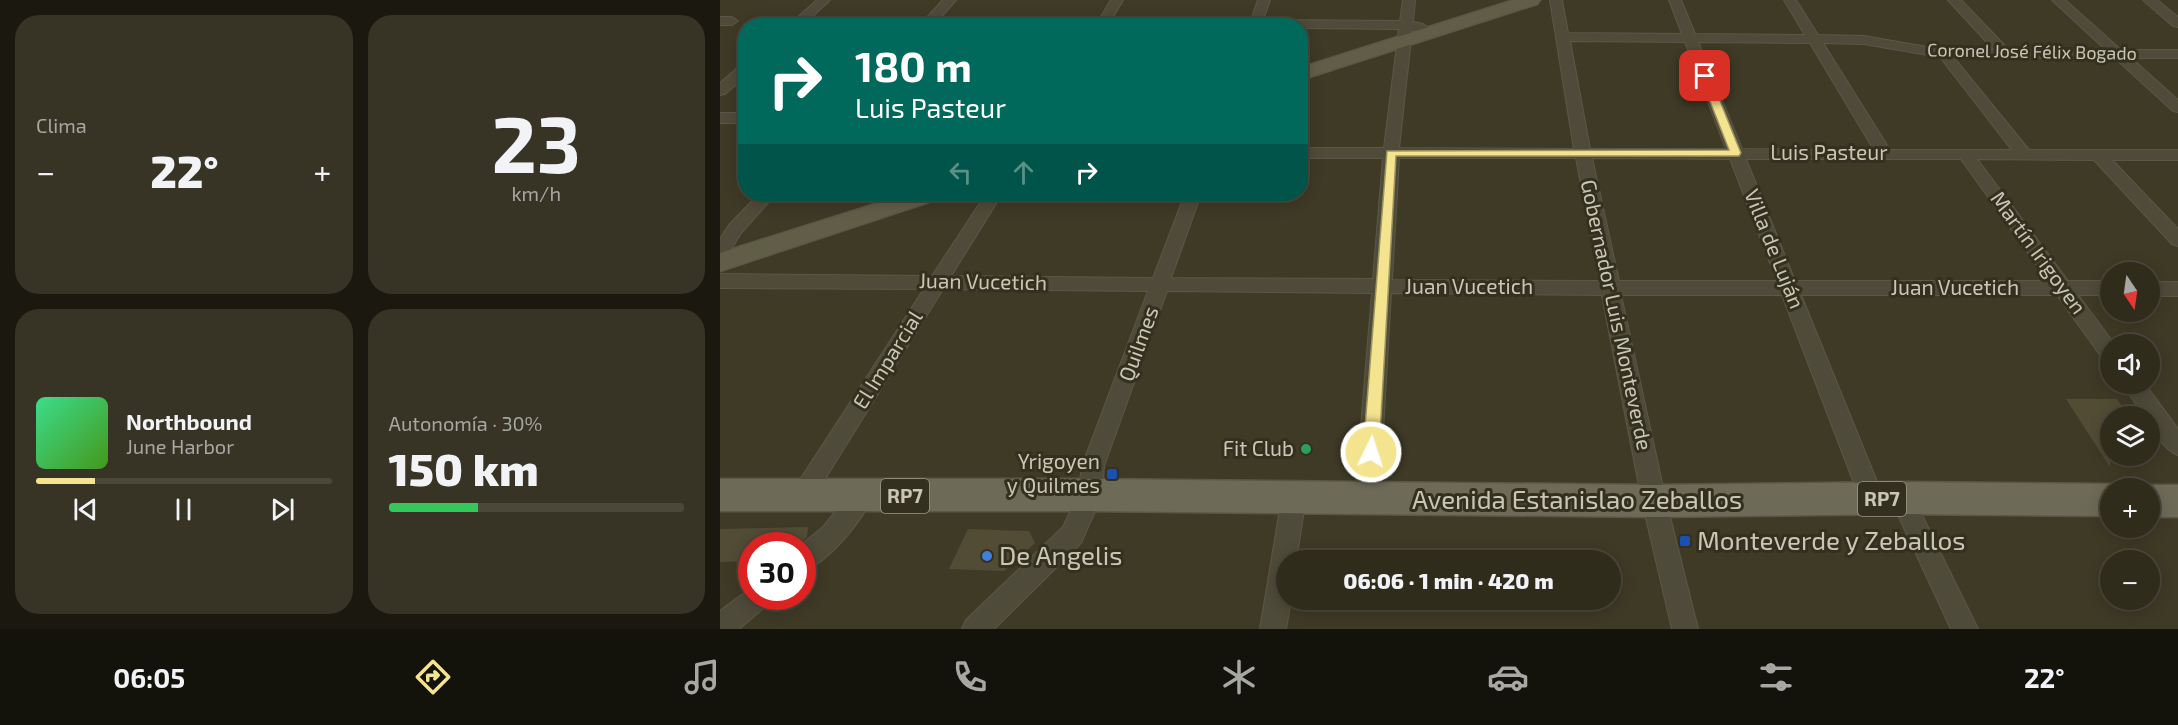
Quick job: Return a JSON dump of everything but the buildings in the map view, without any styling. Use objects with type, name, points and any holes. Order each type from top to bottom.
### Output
[{"type":"main road","points":[[1308,71],[1413,31],[1504,0]]},
{"type":"main road","points":[[1308,62],[1531,0]]},
{"type":"main road","points":[[720,253],[872,201]]},
{"type":"main road","points":[[720,253],[905,201]]},
{"type":"main road","name":"Avenida Estanislao Zeballos","points":[[720,495],[1090,495],[1654,501],[2100,500]]},
{"type":"street","points":[[803,18],[824,0]]},
{"type":"street","points":[[933,18],[950,0]]},
{"type":"street","points":[[1106,18],[1117,0]]},
{"type":"street","points":[[1258,18],[1264,0]]},
{"type":"street","points":[[1367,499],[1391,153],[1413,31],[1409,0]]},
{"type":"street","name":"Gobernador Luis Monteverde","points":[[1557,0],[1583,153],[1610,288],[1654,501],[1684,629]]},
{"type":"street","name":"Villa de Luján","points":[[1676,0],[1789,287],[1887,499],[1965,629]]},
{"type":"street","points":[[1790,0],[1884,153]]},
{"type":"street","points":[[1954,0],[2005,54]]},
{"type":"street","points":[[2058,0],[2178,108]]},
{"type":"street","points":[[2149,0],[2178,23]]},
{"type":"street","points":[[1308,26],[1413,31]]},
{"type":"street","name":"Coronel José Félix Bogado","points":[[1563,37],[1864,40],[1944,54],[2178,54]]},
{"type":"street","points":[[1944,54],[2024,154]]},
{"type":"street","points":[[720,91],[738,75]]},
{"type":"street","points":[[720,118],[738,118]]},
{"type":"street","name":"Luis Pasteur","points":[[1308,153],[2178,155]]},
{"type":"street","name":"Martín Irigoyen","points":[[1965,154],[2100,339]]},
{"type":"street","points":[[2098,154],[2178,240]]},
{"type":"street","points":[[720,253],[735,229],[761,201]]},
{"type":"street","name":"El Imparcial","points":[[802,496],[990,201]]},
{"type":"street","name":"Quilmes","points":[[975,629],[1072,535],[1090,495],[1093,466],[1191,201]]},
{"type":"street","name":"Juan Vucetich","points":[[720,281],[1383,287],[2100,288]]},
{"type":"street","points":[[2160,289],[2178,289]]},
{"type":"street","points":[[2140,394],[2178,446]]},
{"type":"street","points":[[816,548],[832,535],[861,496]]},
{"type":"street","points":[[1274,629],[1294,497]]},
{"type":"street","points":[[720,628],[742,610]]},
{"type":"place","name":"Fit Club","points":[[1306,449]]},
{"type":"place","name":"Yrigoyen y Quilmes","points":[[1112,474]]},
{"type":"place","name":"Monteverde y Zeballos","points":[[1685,541]]},
{"type":"place","name":"De Angelis","points":[[987,556]]},
{"type":"route","points":[[1371,452],[1391,153],[1736,153],[1705,76]]}]
